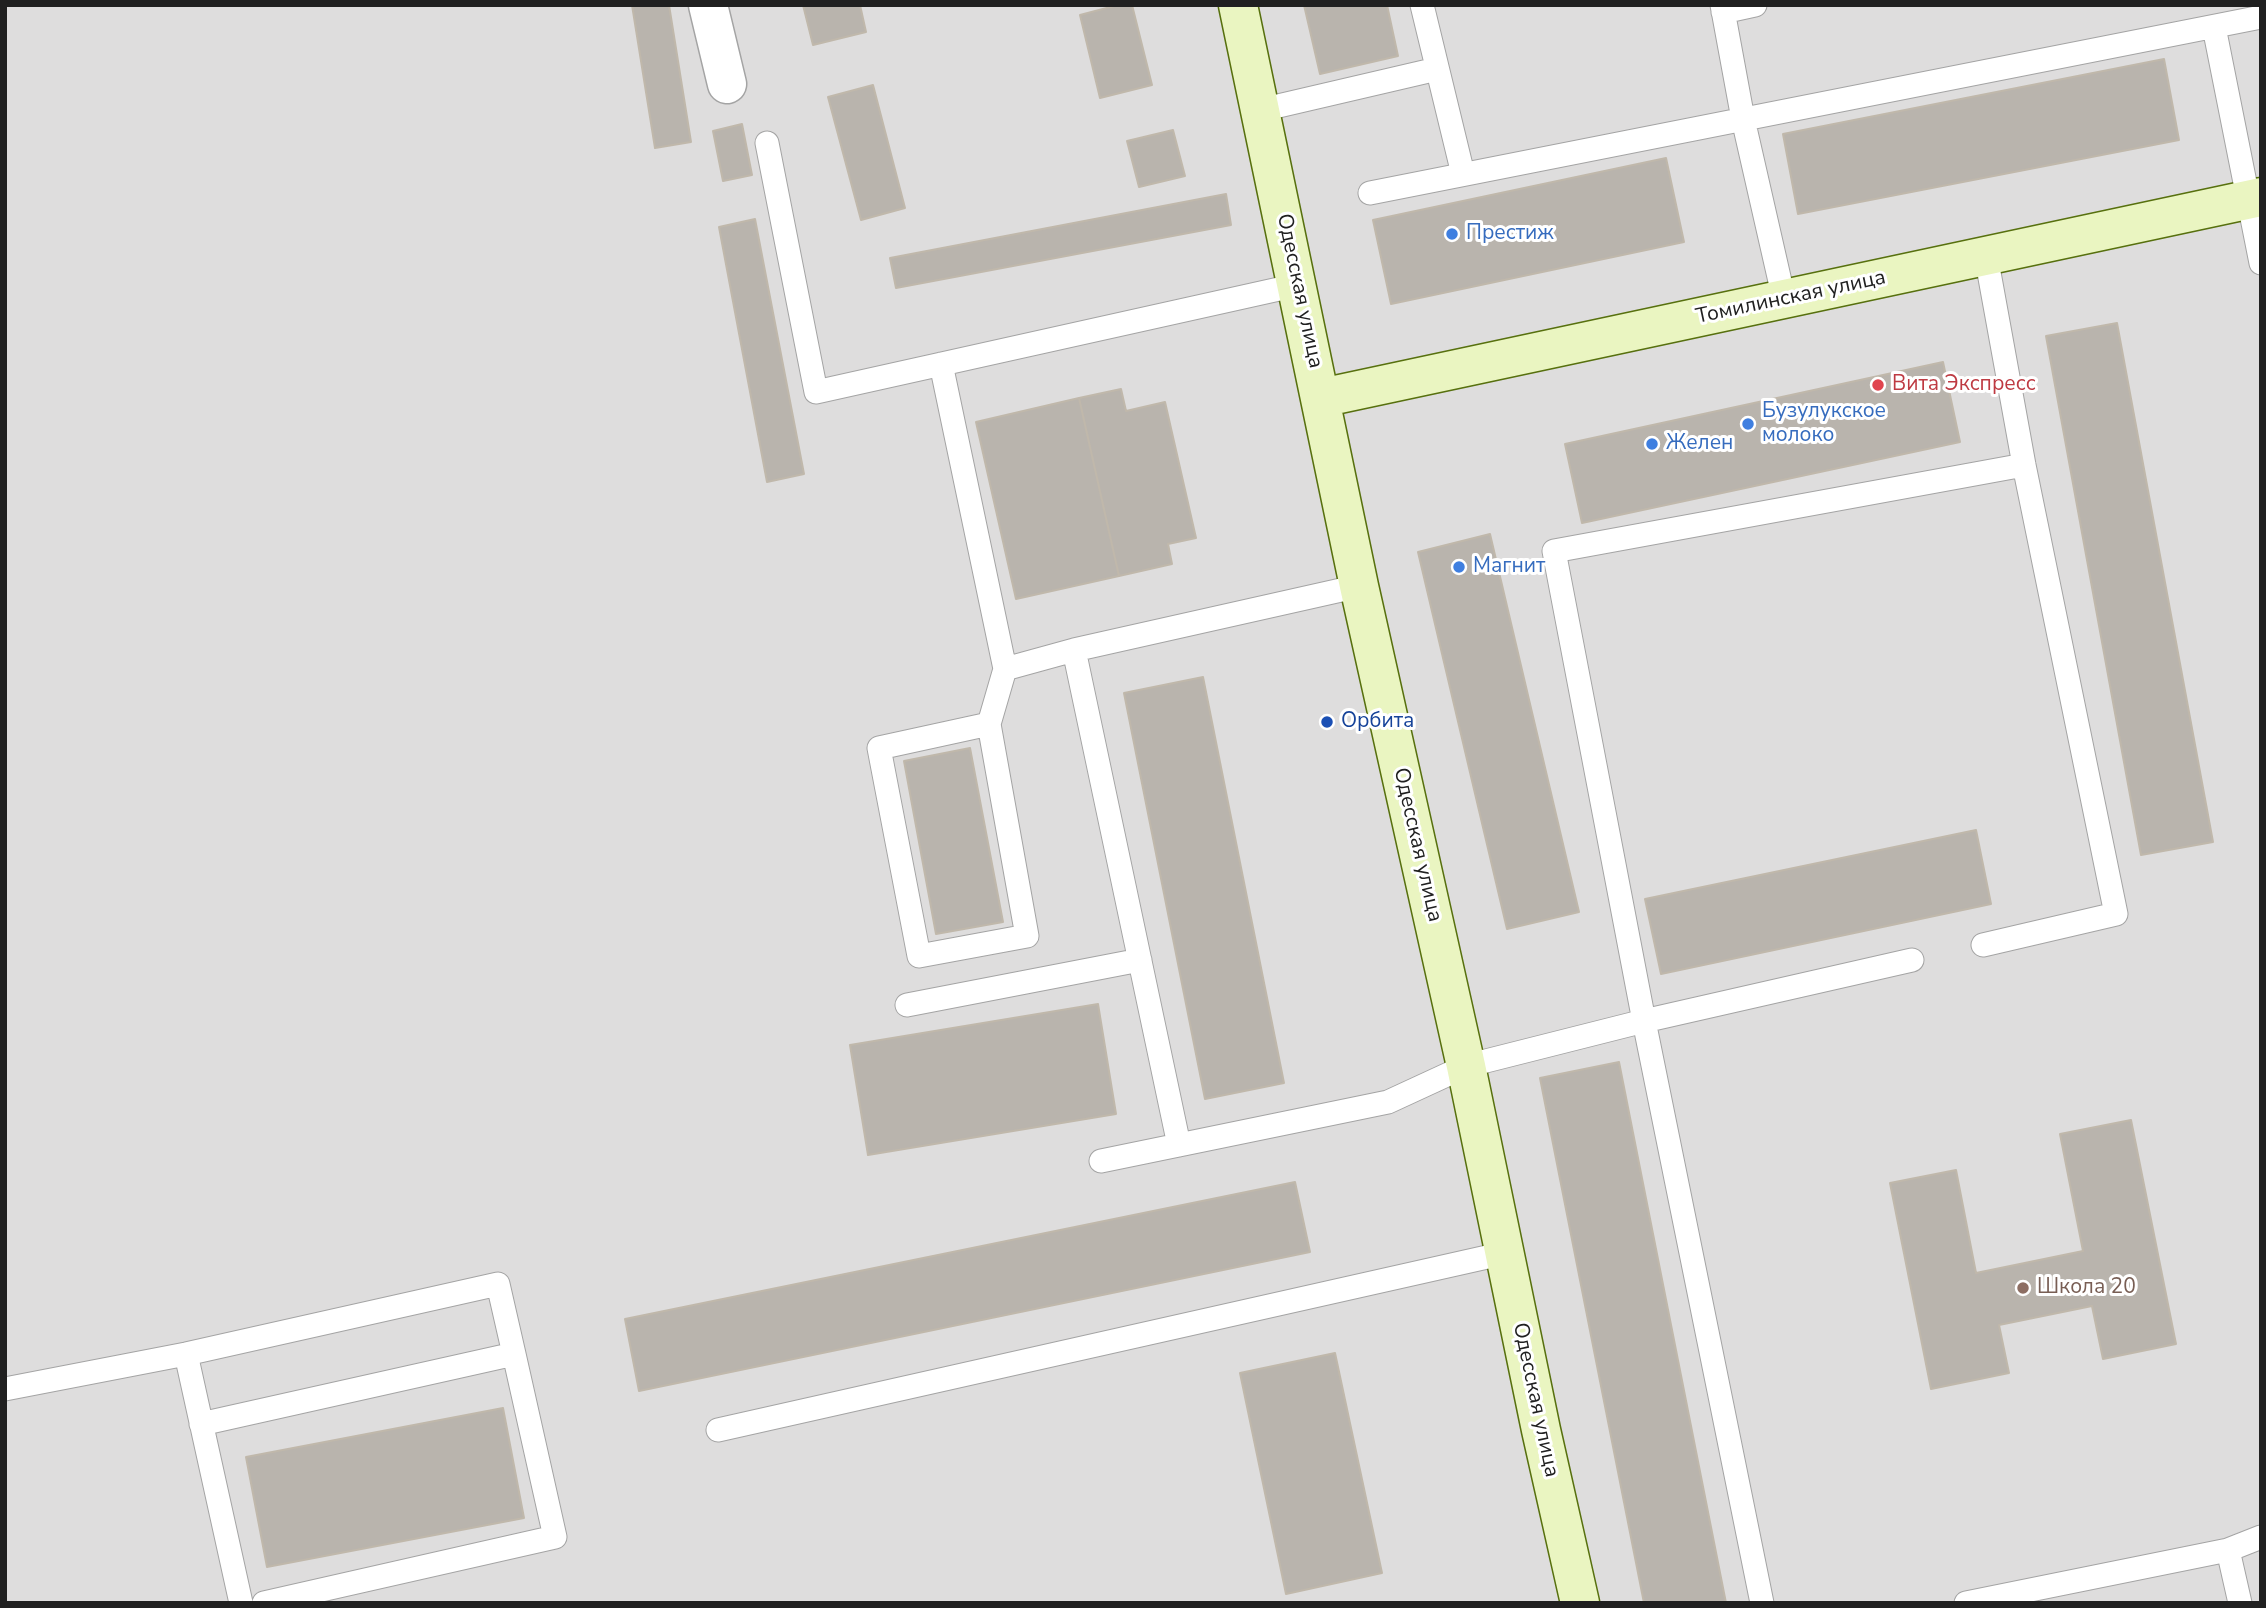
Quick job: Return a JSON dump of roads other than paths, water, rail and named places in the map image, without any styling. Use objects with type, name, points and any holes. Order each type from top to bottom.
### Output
[{"type":"street","points":[[708,5],[727,84]]},
{"type":"street","name":"Одесская улица","points":[[1238,5],[1359,586],[1466,1066],[1541,1430],[1580,1603]]},
{"type":"street","name":"Томилинская улица","points":[[1321,398],[2255,199]]},
{"type":"lane","points":[[1422,5],[1463,174]]},
{"type":"lane","points":[[1755,5],[1723,8],[1744,119],[1784,299]]},
{"type":"lane","points":[[1370,193],[2261,17]]},
{"type":"lane","points":[[2214,27],[2255,199],[2261,264]]},
{"type":"lane","points":[[1261,110],[1437,69]]},
{"type":"lane","points":[[768,143],[816,392],[1297,285]]},
{"type":"lane","points":[[1983,945],[2116,914],[2024,465],[1986,256]]},
{"type":"lane","points":[[941,364],[1005,669],[989,724],[1027,936],[919,956],[879,748],[989,724]]},
{"type":"lane","points":[[1762,1603],[1644,1021],[1554,551],[2024,465]]},
{"type":"lane","points":[[1005,669],[1074,650],[1359,586]]},
{"type":"lane","points":[[1074,650],[1179,1145]]},
{"type":"lane","points":[[907,1005],[1140,960]]},
{"type":"lane","points":[[1101,1161],[1388,1102],[1466,1066],[1644,1021],[1912,960]]},
{"type":"lane","points":[[718,1430],[1505,1253]]},
{"type":"lane","points":[[5,1389],[186,1354],[499,1284],[555,1537],[264,1603]]},
{"type":"lane","points":[[186,1354],[241,1603]]},
{"type":"lane","points":[[201,1424],[514,1354]]},
{"type":"lane","points":[[1966,1603],[2228,1550],[2261,1537]]},
{"type":"lane","points":[[2228,1550],[2240,1603]]},
{"type":"place","name":"Престиж","points":[[1452,234]]},
{"type":"place","name":"Вита Экспресс","points":[[1878,385]]},
{"type":"place","name":"Бузулукское молоко","points":[[1748,424]]},
{"type":"place","name":"Желен","points":[[1652,444]]},
{"type":"place","name":"Магнит","points":[[1459,567]]},
{"type":"place","name":"Орбита","points":[[1327,722]]},
{"type":"place","name":"Школа 20","points":[[2023,1288]]}]
